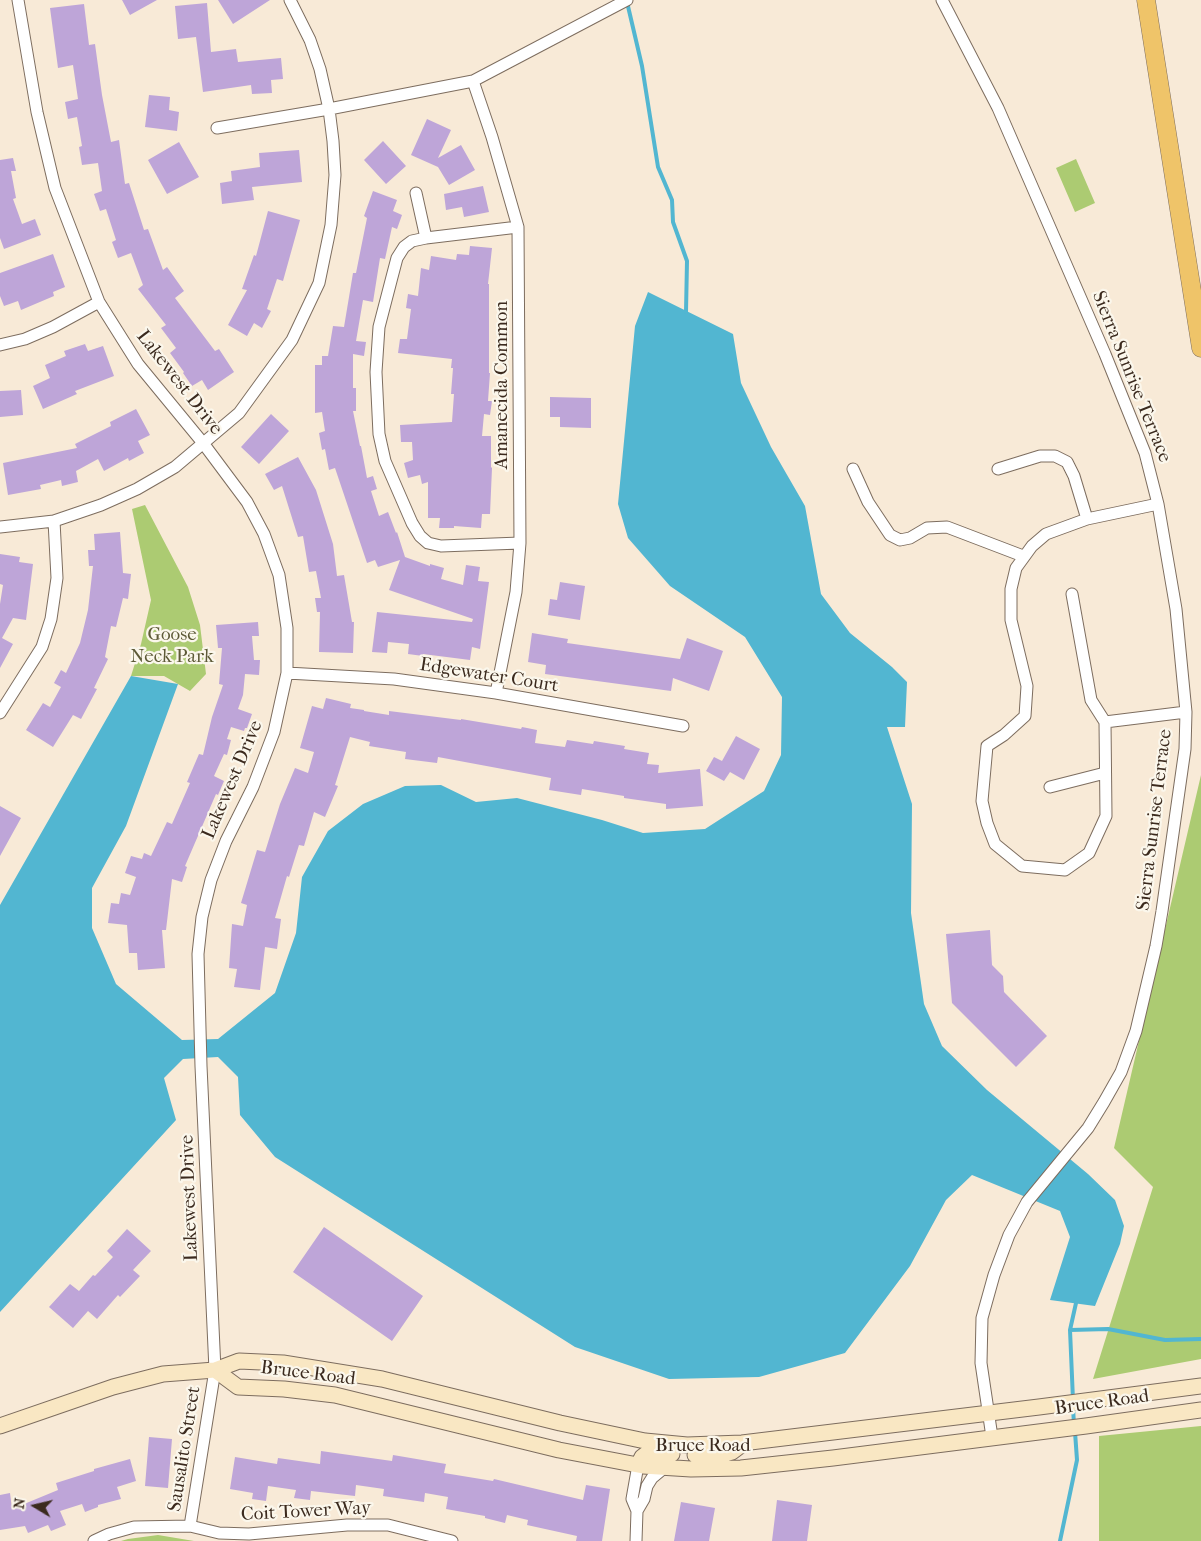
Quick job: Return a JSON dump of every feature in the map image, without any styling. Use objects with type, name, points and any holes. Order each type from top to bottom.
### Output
[{"type":"main road","points":[[1146,0],[1201,348]]},
{"type":"main road","name":"Bruce Road","points":[[0,1426],[112,1387],[163,1374],[215,1370],[239,1361],[283,1363],[382,1379],[645,1442],[687,1445],[742,1443],[1201,1386]]},
{"type":"main road","name":"Bruce Road","points":[[215,1370],[238,1387],[284,1389],[335,1395],[559,1450],[664,1468],[741,1468],[1043,1432],[1201,1410]]},
{"type":"main road","points":[[638,1465],[642,1457],[653,1453],[721,1455],[739,1448],[742,1443]]},
{"type":"street","name":"Lakewest Drive","points":[[18,0],[37,112],[55,188],[100,302],[138,364],[203,443],[247,502],[264,534],[279,575],[287,628],[287,673],[274,732],[253,787],[226,841],[211,880],[202,917],[198,954],[201,1066],[215,1370]]},
{"type":"street","points":[[0,527],[54,521],[101,505],[137,489],[175,466],[239,413],[292,340],[319,284],[331,225],[335,175],[329,109],[320,69],[310,40],[290,0]]},
{"type":"street","points":[[217,128],[329,109],[473,81],[628,0]]},
{"type":"street","name":"Sierra Sunrise Terrace","points":[[942,0],[998,108],[1105,354],[1145,454],[1158,504],[1176,609],[1186,712],[1185,749],[1162,911],[1156,946],[1136,1031],[1121,1072],[1088,1128],[1027,1202],[1009,1235],[994,1275],[982,1318],[981,1363],[992,1437]]},
{"type":"street","name":"Amanecida Common","points":[[473,81],[518,226],[520,543],[516,592],[496,692]]},
{"type":"street","points":[[416,193],[426,238]]},
{"type":"street","points":[[518,226],[426,238],[412,241],[404,247],[398,258],[379,327],[377,346],[377,407],[379,434],[385,461],[412,523],[420,536],[428,543],[441,546],[520,543]]},
{"type":"street","points":[[0,345],[53,327],[100,302]]},
{"type":"street","points":[[998,469],[1040,456],[1055,456],[1067,462],[1087,519]]},
{"type":"street","points":[[853,470],[868,502],[890,535],[900,540],[910,538],[927,528],[946,527],[1023,556]]},
{"type":"street","points":[[1072,594],[1091,700],[1105,722],[1106,816],[1089,853],[1065,870],[1022,866],[995,844],[987,823],[982,801],[987,746],[1004,735],[1025,716],[1026,686],[1011,620],[1011,589],[1016,568],[1023,556],[1046,534],[1087,519],[1158,504]]},
{"type":"street","points":[[0,713],[42,647],[52,619],[57,578],[54,521]]},
{"type":"street","name":"Edgewater Court","points":[[287,673],[394,679],[496,692],[683,726]]},
{"type":"street","points":[[1105,722],[1186,712]]},
{"type":"street","points":[[1050,786],[1105,773]]},
{"type":"street","name":"Sausalito Street","points":[[94,1541],[109,1534],[134,1527],[190,1526],[215,1370]]},
{"type":"street","points":[[636,1541],[637,1511],[632,1498],[638,1465]]},
{"type":"street","points":[[637,1511],[652,1478],[664,1468]]},
{"type":"street","name":"Coit Tower Way","points":[[190,1526],[219,1533],[297,1535],[347,1525],[388,1525],[452,1541]]},
{"type":"green space","points":[[1076,159],[1095,203],[1075,212],[1056,168]]},
{"type":"green space","name":"Goose Neck Park","points":[[145,505],[188,587],[200,625],[206,674],[190,691],[164,676],[131,676],[141,644],[151,600],[132,509]]},
{"type":"green space","points":[[1201,775],[1201,1359],[1093,1379],[1153,1187],[1114,1148]]},
{"type":"green space","points":[[1201,1426],[1201,1541],[1099,1541],[1099,1436]]},
{"type":"green space","points":[[158,1535],[194,1541],[121,1541],[128,1539]]},
{"type":"water","points":[[648,292],[733,334],[741,383],[771,447],[805,506],[821,594],[850,633],[892,667],[907,682],[905,727],[887,727],[912,804],[911,913],[924,1004],[942,1046],[987,1090],[1088,1174],[1115,1200],[1124,1226],[1120,1244],[1095,1306],[1050,1300],[1070,1237],[1060,1211],[972,1175],[946,1200],[910,1266],[845,1353],[759,1377],[669,1379],[575,1347],[275,1157],[240,1115],[238,1077],[218,1057],[183,1059],[164,1078],[176,1120],[0,1312],[0,905],[131,676],[178,684],[126,826],[92,888],[92,928],[116,984],[182,1040],[218,1039],[275,993],[296,933],[302,877],[328,831],[363,804],[405,786],[441,785],[476,802],[517,798],[602,820],[643,833],[705,829],[764,791],[781,755],[782,697],[745,637],[670,586],[628,538],[618,504],[635,326]]},
{"type":"building","points":[[122,0],[157,0],[130,15]]},
{"type":"building","points":[[218,0],[270,0],[233,24]]},
{"type":"building","points":[[207,3],[211,52],[236,49],[238,62],[281,58],[283,79],[271,80],[272,93],[252,94],[251,85],[203,92],[196,37],[178,39],[175,6]]},
{"type":"building","points":[[84,4],[89,45],[95,44],[111,142],[119,140],[125,184],[129,183],[144,230],[148,229],[163,270],[167,267],[184,291],[175,298],[215,351],[219,349],[234,372],[208,390],[202,380],[192,386],[170,353],[176,348],[161,328],[166,325],[138,289],[143,285],[131,253],[118,258],[112,242],[116,240],[106,209],[100,211],[94,194],[102,191],[98,163],[82,165],[79,147],[82,146],[77,117],[68,119],[65,102],[78,99],[73,65],[58,68],[50,8]]},
{"type":"building","points":[[149,95],[170,97],[169,110],[179,112],[177,131],[145,127]]},
{"type":"building","points":[[427,119],[451,130],[438,158],[461,145],[475,170],[449,185],[438,167],[411,155]]},
{"type":"building","points":[[383,141],[406,166],[386,184],[364,160]]},
{"type":"building","points":[[179,142],[199,177],[167,194],[148,160]]},
{"type":"building","points":[[299,150],[302,182],[252,187],[254,200],[222,204],[220,183],[232,181],[231,171],[260,167],[259,153]]},
{"type":"building","points":[[13,158],[16,171],[11,171],[16,198],[13,199],[22,224],[35,219],[41,235],[4,249],[0,238],[0,160]]},
{"type":"building","points":[[483,186],[489,212],[464,217],[462,207],[446,210],[444,194]]},
{"type":"building","points":[[373,191],[397,200],[393,211],[402,215],[397,229],[392,227],[385,259],[380,258],[373,302],[363,300],[356,341],[366,342],[364,356],[353,354],[353,388],[356,388],[356,411],[353,411],[360,446],[367,478],[373,476],[377,489],[371,491],[379,516],[388,512],[405,557],[430,566],[430,564],[444,568],[441,579],[463,585],[466,565],[480,567],[478,581],[489,582],[480,649],[472,647],[470,660],[408,654],[409,644],[388,642],[387,653],[372,652],[377,612],[472,622],[473,619],[389,590],[400,560],[378,567],[375,560],[367,563],[335,468],[329,470],[325,449],[322,450],[319,433],[325,431],[322,412],[315,413],[315,365],[322,365],[322,356],[328,356],[333,326],[344,327],[353,273],[356,273],[367,218],[364,216]]},
{"type":"building","points":[[268,211],[300,220],[283,281],[277,279],[267,309],[271,311],[262,328],[254,323],[247,336],[228,325],[247,290],[242,289],[254,255],[256,256]]},
{"type":"building","points":[[470,246],[492,248],[488,284],[490,373],[488,401],[492,401],[490,415],[484,414],[482,436],[491,436],[490,514],[482,514],[481,528],[454,526],[454,528],[439,528],[440,518],[428,518],[428,482],[422,484],[420,475],[408,478],[404,463],[413,460],[412,442],[401,442],[400,425],[452,422],[454,394],[451,394],[452,359],[398,353],[400,339],[407,339],[411,309],[406,308],[408,294],[418,296],[421,268],[429,270],[431,256],[456,260],[457,254],[469,255]]},
{"type":"building","points":[[53,254],[65,287],[53,292],[54,296],[21,310],[18,301],[4,306],[0,296],[0,273]]},
{"type":"building","points":[[85,344],[88,351],[103,346],[114,376],[75,391],[77,394],[43,409],[33,386],[50,378],[45,365],[66,356],[64,351]]},
{"type":"building","points":[[21,390],[23,415],[0,417],[0,391]]},
{"type":"building","points":[[550,397],[591,398],[591,428],[560,427],[560,417],[550,417]]},
{"type":"building","points":[[136,409],[150,435],[138,441],[144,453],[129,461],[128,458],[104,471],[98,459],[76,471],[78,482],[62,486],[61,480],[40,485],[41,489],[8,495],[3,463],[77,448],[75,444],[111,426],[110,422]]},
{"type":"building","points":[[271,414],[289,431],[259,464],[241,447]]},
{"type":"building","points":[[298,457],[316,490],[333,544],[337,576],[344,575],[352,622],[354,622],[353,653],[319,652],[320,612],[317,612],[315,598],[321,598],[316,571],[309,572],[303,536],[298,537],[282,486],[274,490],[265,474]]},
{"type":"building","points":[[120,532],[123,573],[131,574],[128,599],[123,598],[116,627],[111,626],[105,657],[108,659],[94,688],[97,689],[81,719],[73,715],[53,747],[26,730],[43,703],[50,707],[61,687],[54,683],[61,670],[66,673],[80,643],[88,610],[93,566],[89,566],[88,550],[95,550],[94,534]]},
{"type":"building","points":[[0,554],[20,557],[19,562],[33,564],[26,620],[13,618],[2,638],[13,644],[0,668],[0,604],[3,585],[0,584]]},
{"type":"building","points":[[560,582],[585,586],[580,620],[548,615],[550,599],[557,600]]},
{"type":"building","points":[[258,622],[259,636],[252,636],[254,660],[260,660],[259,675],[245,674],[243,695],[238,709],[252,714],[244,731],[231,727],[227,739],[231,740],[227,755],[224,754],[214,776],[224,781],[218,795],[216,794],[185,866],[187,867],[182,882],[172,879],[166,930],[162,930],[165,968],[138,970],[137,953],[129,953],[127,925],[108,923],[111,903],[119,904],[121,893],[130,895],[136,877],[125,873],[131,856],[142,859],[144,853],[151,856],[167,822],[172,824],[190,783],[187,782],[199,754],[203,755],[212,717],[223,685],[219,684],[222,648],[218,648],[216,625]]},
{"type":"building","points":[[532,633],[568,639],[567,643],[680,659],[687,638],[723,651],[709,691],[673,678],[671,691],[545,674],[546,665],[528,662]]},
{"type":"building","points":[[326,698],[351,704],[350,708],[389,715],[389,711],[537,730],[535,743],[565,747],[567,740],[593,744],[594,741],[625,746],[624,749],[649,753],[647,764],[659,765],[658,773],[700,769],[703,806],[666,809],[666,804],[582,789],[581,795],[549,790],[551,778],[438,757],[437,763],[405,759],[406,752],[369,746],[370,742],[350,737],[335,785],[338,786],[325,817],[314,812],[304,846],[299,845],[289,877],[287,876],[275,918],[281,919],[277,949],[265,947],[260,990],[234,987],[237,969],[229,968],[232,924],[243,926],[247,905],[241,903],[257,850],[265,852],[280,804],[295,768],[308,773],[314,752],[300,748],[312,706],[323,709]]},
{"type":"building","points":[[736,736],[760,749],[744,780],[730,772],[724,781],[706,771],[714,757],[722,761]]},
{"type":"building","points":[[0,806],[21,818],[0,856]]},
{"type":"building","points":[[990,930],[992,965],[1003,976],[1004,992],[1047,1036],[1016,1067],[952,1003],[946,934]]},
{"type":"building","points":[[324,1227],[423,1296],[392,1341],[293,1272]]},
{"type":"building","points":[[127,1229],[151,1251],[133,1270],[140,1276],[120,1297],[118,1295],[97,1319],[88,1311],[73,1328],[49,1307],[70,1284],[79,1291],[93,1275],[95,1276],[113,1257],[107,1251]]},
{"type":"building","points":[[149,1437],[172,1439],[168,1488],[145,1486]]},
{"type":"building","points":[[321,1451],[392,1461],[393,1455],[446,1464],[444,1473],[493,1481],[494,1479],[583,1500],[586,1485],[610,1489],[602,1541],[576,1541],[577,1536],[527,1525],[528,1520],[507,1515],[505,1523],[485,1518],[485,1516],[446,1509],[448,1497],[425,1493],[424,1502],[383,1496],[384,1489],[356,1485],[355,1496],[311,1491],[310,1500],[294,1498],[296,1490],[268,1486],[266,1501],[252,1499],[253,1493],[230,1489],[235,1457],[277,1464],[278,1458],[320,1464]]},
{"type":"building","points":[[130,1459],[136,1481],[117,1487],[121,1499],[98,1505],[98,1507],[85,1512],[82,1504],[60,1511],[66,1525],[51,1531],[48,1525],[28,1533],[25,1526],[0,1530],[0,1495],[10,1493],[12,1509],[58,1490],[56,1483],[94,1471],[94,1469]]},
{"type":"building","points":[[777,1500],[812,1505],[807,1541],[772,1541]]},
{"type":"building","points":[[681,1502],[715,1508],[709,1541],[674,1541]]},
{"type":"waterway","points":[[627,2],[642,66],[658,167],[672,200],[673,222],[687,261],[686,312]]},
{"type":"waterway","points":[[1073,1400],[1070,1330],[1076,1303]]},
{"type":"waterway","points":[[1070,1330],[1108,1329],[1165,1340],[1201,1339]]},
{"type":"waterway","points":[[1073,1407],[1074,1425]]},
{"type":"waterway","points":[[1060,1541],[1077,1460],[1075,1432]]}]
